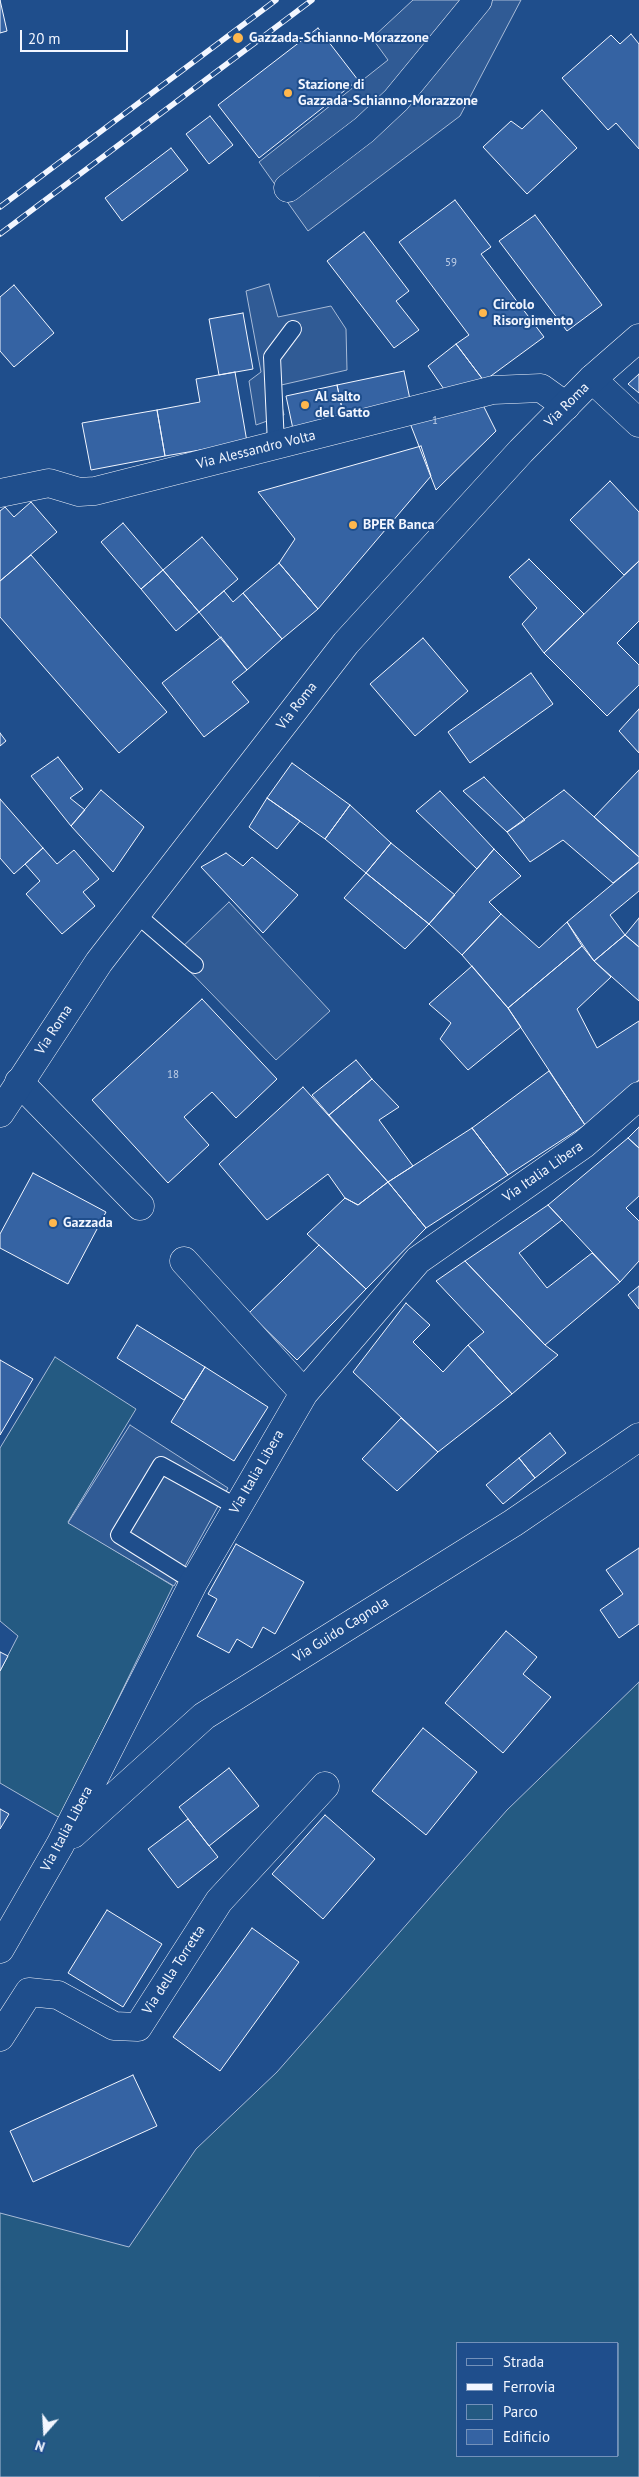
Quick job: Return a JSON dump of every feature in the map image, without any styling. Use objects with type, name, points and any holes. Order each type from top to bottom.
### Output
[{"type":"street","points":[[288,188],[364,130],[396,100],[478,0]]},
{"type":"street","name":"Via Roma","points":[[0,1113],[98,962],[346,643],[520,451],[592,379],[639,338]]},
{"type":"street","points":[[592,379],[639,423]]},
{"type":"street","name":"Via Alessandro Volta","points":[[0,493],[48,483],[79,492],[95,491],[493,390],[541,388],[566,406]]},
{"type":"street","points":[[19,1082],[140,1206]]},
{"type":"street","name":"Via Italia Libera","points":[[0,1949],[60,1845],[194,1582],[304,1393],[418,1260],[584,1144],[639,1096]]},
{"type":"street","points":[[184,1261],[304,1393]]},
{"type":"street","name":"Via Guido Cagnola","points":[[60,1845],[204,1716],[513,1523],[639,1437]]},
{"type":"street","name":"Via della Torretta","points":[[0,2037],[28,1992],[58,1995],[114,2026],[138,2027],[219,1901],[325,1786]]},
{"type":"lane","points":[[276,444],[272,357],[292,329]]},
{"type":"lane","points":[[136,914],[195,965]]},
{"type":"lane","points":[[194,1582],[119,1535],[161,1465],[237,1506]]},
{"type":"green space","points":[[55,1357],[136,1409],[68,1522],[173,1586],[60,1818],[0,1783],[0,1671],[18,1636],[0,1621],[0,1448]]},
{"type":"green space","points":[[639,1682],[639,2477],[0,2477],[0,2213],[129,2247],[196,2149],[277,2072],[507,1810]]},
{"type":"shaded area","points":[[413,0],[521,0],[460,116],[308,231],[259,162],[388,60],[372,38]]},
{"type":"shaded area","points":[[269,284],[278,317],[331,306],[346,329],[347,370],[277,386],[284,415],[256,425],[249,381],[261,372],[246,291]]},
{"type":"shaded area","points":[[229,902],[330,1011],[276,1060],[174,955]]},
{"type":"shaded area","points":[[130,1425],[228,1488],[174,1586],[68,1523]]},
{"type":"building","points":[[0,0],[7,31],[0,33]]},
{"type":"building","name":"Stazione di Gazzada-Schianno-Morazzone","points":[[318,28],[358,80],[259,158],[218,105]]},
{"type":"building","points":[[631,34],[639,44],[639,149],[616,123],[608,130],[562,78],[611,35],[620,44]]},
{"type":"building","points":[[542,110],[577,148],[527,194],[483,147],[511,121],[522,129]]},
{"type":"building","points":[[210,116],[233,145],[209,164],[186,134]]},
{"type":"building","points":[[171,148],[188,170],[122,221],[105,198]]},
{"type":"building","points":[[455,200],[491,247],[481,254],[544,337],[484,381],[456,344],[469,335],[399,242]]},
{"type":"building","points":[[535,215],[602,305],[567,331],[499,241]]},
{"type":"building","points":[[364,232],[409,291],[396,301],[419,330],[394,348],[327,261]]},
{"type":"building","points":[[14,285],[54,333],[14,367],[0,351],[0,297]]},
{"type":"building","points":[[243,313],[253,369],[219,375],[209,319]]},
{"type":"building","points":[[456,344],[484,381],[448,395],[428,366]]},
{"type":"building","points":[[404,371],[411,404],[344,418],[337,385]]},
{"type":"building","points":[[235,372],[247,442],[165,456],[157,410],[200,402],[196,379]]},
{"type":"building","points":[[639,374],[639,393],[628,384]]},
{"type":"building","points":[[337,385],[344,418],[293,429],[286,396]]},
{"type":"building","points":[[481,401],[496,431],[436,490],[408,418]]},
{"type":"building","points":[[157,410],[165,456],[91,470],[82,423]]},
{"type":"building","points":[[421,446],[431,476],[318,609],[279,563],[295,539],[258,492]]},
{"type":"building","points":[[610,481],[639,512],[639,561],[624,575],[570,520]]},
{"type":"building","points":[[31,502],[57,532],[0,581],[0,511],[5,507],[14,517]]},
{"type":"building","points":[[123,523],[163,570],[141,589],[101,542]]},
{"type":"building","points":[[202,537],[238,579],[199,612],[163,570]]},
{"type":"building","points":[[31,555],[167,712],[119,753],[0,617],[0,581]]},
{"type":"building","points":[[529,559],[584,614],[544,653],[522,624],[537,608],[509,577]]},
{"type":"building","points":[[639,561],[639,621],[617,643],[639,665],[639,685],[607,716],[544,653]]},
{"type":"building","points":[[279,563],[318,609],[282,639],[243,593]]},
{"type":"building","points":[[163,570],[199,612],[176,631],[141,589]]},
{"type":"building","points":[[224,591],[233,602],[243,593],[282,639],[247,670],[199,612]]},
{"type":"building","points":[[221,637],[247,670],[232,682],[249,702],[204,737],[162,683]]},
{"type":"building","points":[[423,638],[468,691],[415,736],[370,684]]},
{"type":"building","points":[[531,673],[553,704],[470,763],[448,732]]},
{"type":"building","points":[[639,709],[639,753],[619,731]]},
{"type":"building","points":[[0,733],[6,741],[0,746]]},
{"type":"building","points":[[58,757],[83,789],[70,798],[85,810],[71,826],[31,776]]},
{"type":"building","points":[[292,763],[350,805],[325,839],[267,798]]},
{"type":"building","points":[[639,770],[639,857],[594,817]]},
{"type":"building","points":[[484,777],[525,820],[507,832],[463,791]]},
{"type":"building","points":[[101,790],[144,827],[113,872],[71,826]]},
{"type":"building","points":[[564,790],[639,857],[639,862],[613,883],[563,840],[530,862],[507,832]]},
{"type":"building","points":[[440,791],[494,849],[477,869],[416,811]]},
{"type":"building","points":[[267,798],[300,821],[277,849],[249,827]]},
{"type":"building","points":[[0,799],[43,848],[14,874],[0,858]]},
{"type":"building","points":[[350,805],[391,843],[366,873],[325,839]]},
{"type":"building","points":[[391,843],[455,895],[429,924],[366,873]]},
{"type":"building","points":[[43,848],[57,864],[74,850],[99,879],[83,892],[95,906],[62,934],[26,894],[40,881],[25,864]]},
{"type":"building","points":[[494,849],[521,876],[489,902],[501,914],[462,955],[429,924]]},
{"type":"building","points":[[226,853],[243,866],[252,857],[298,895],[263,933],[201,867]]},
{"type":"building","points":[[639,862],[639,891],[610,915],[625,935],[594,961],[567,922]]},
{"type":"building","points":[[366,873],[429,924],[405,949],[344,898]]},
{"type":"building","points":[[501,914],[539,948],[567,922],[582,946],[508,1008],[462,955]]},
{"type":"building","points":[[639,918],[639,947],[625,935]]},
{"type":"building","points":[[625,935],[639,947],[639,1001],[594,961]]},
{"type":"building","points":[[582,946],[611,977],[577,1009],[597,1048],[639,1021],[639,1080],[585,1125],[508,1008]]},
{"type":"building","points":[[472,966],[508,1008],[521,1027],[468,1070],[440,1039],[451,1023],[429,1004]]},
{"type":"building","points":[[202,999],[277,1079],[236,1118],[212,1092],[184,1117],[209,1145],[168,1183],[92,1100]]},
{"type":"building","points":[[356,1060],[372,1079],[329,1115],[312,1095]]},
{"type":"building","points":[[549,1071],[585,1125],[508,1175],[472,1128]]},
{"type":"building","points":[[372,1079],[399,1107],[379,1120],[413,1166],[388,1182],[329,1115]]},
{"type":"building","points":[[303,1087],[388,1182],[358,1205],[345,1198],[328,1174],[267,1220],[219,1164]]},
{"type":"building","points":[[639,1127],[639,1148],[628,1138]]},
{"type":"building","points":[[472,1128],[508,1175],[426,1228],[388,1182]]},
{"type":"building","points":[[628,1138],[639,1148],[639,1196],[626,1208],[639,1221],[639,1261],[620,1282],[548,1205]]},
{"type":"building","name":"Gazzada","points":[[33,1173],[106,1212],[68,1284],[0,1248],[0,1234]]},
{"type":"building","points":[[388,1182],[426,1228],[366,1289],[307,1234],[345,1198],[358,1205]]},
{"type":"building","points":[[548,1205],[562,1220],[519,1253],[547,1288],[592,1253],[620,1282],[545,1345],[465,1261]]},
{"type":"building","points":[[319,1245],[366,1289],[297,1360],[249,1313]]},
{"type":"building","points":[[465,1261],[545,1345],[558,1355],[512,1394],[468,1345],[484,1332],[436,1281]]},
{"type":"building","points":[[639,1286],[639,1309],[628,1295]]},
{"type":"building","points":[[406,1303],[430,1325],[413,1342],[443,1372],[468,1345],[512,1394],[438,1452],[353,1372]]},
{"type":"building","points":[[137,1325],[205,1367],[184,1400],[117,1358]]},
{"type":"building","points":[[0,1360],[33,1379],[0,1435]]},
{"type":"building","points":[[205,1367],[268,1407],[234,1461],[171,1422]]},
{"type":"building","points":[[401,1418],[438,1452],[397,1491],[362,1459]]},
{"type":"building","points":[[550,1433],[566,1453],[535,1478],[519,1458]]},
{"type":"building","points":[[519,1458],[535,1478],[503,1504],[486,1485]]},
{"type":"building","points":[[236,1544],[304,1582],[275,1634],[263,1627],[252,1648],[237,1639],[229,1653],[197,1636],[217,1599],[208,1594]]},
{"type":"building","points":[[639,1548],[639,1624],[619,1638],[600,1610],[623,1594],[606,1570]]},
{"type":"building","points":[[506,1631],[537,1657],[523,1674],[551,1697],[503,1753],[445,1703]]},
{"type":"building","points":[[0,1652],[8,1656],[0,1671]]},
{"type":"building","points":[[423,1728],[477,1772],[426,1835],[372,1791]]},
{"type":"building","points":[[229,1768],[259,1806],[209,1846],[179,1807]]},
{"type":"building","points":[[0,1809],[9,1814],[0,1829]]},
{"type":"building","points":[[325,1815],[375,1859],[323,1919],[272,1874]]},
{"type":"building","points":[[188,1819],[218,1857],[178,1888],[148,1849]]},
{"type":"building","points":[[107,1910],[162,1944],[123,2007],[68,1973]]},
{"type":"building","points":[[252,1928],[299,1962],[220,2071],[173,2037]]},
{"type":"building","points":[[133,2075],[157,2126],[33,2182],[10,2131]]},
{"type":"railway","points":[[0,207],[276,0]]},
{"type":"railway","points":[[0,234],[312,0]]},
{"type":"place","name":"Gazzada-Schianno-Morazzone","points":[[238,38]]},
{"type":"place","name":"Stazione di Gazzada-Schianno-Morazzone","points":[[288,93]]},
{"type":"place","name":"Circolo Risorgimento","points":[[483,313]]},
{"type":"place","name":"Al salto del Gatto","points":[[305,405]]},
{"type":"place","name":"BPER Banca","points":[[353,525]]},
{"type":"place","name":"Gazzada","points":[[53,1223]]}]
